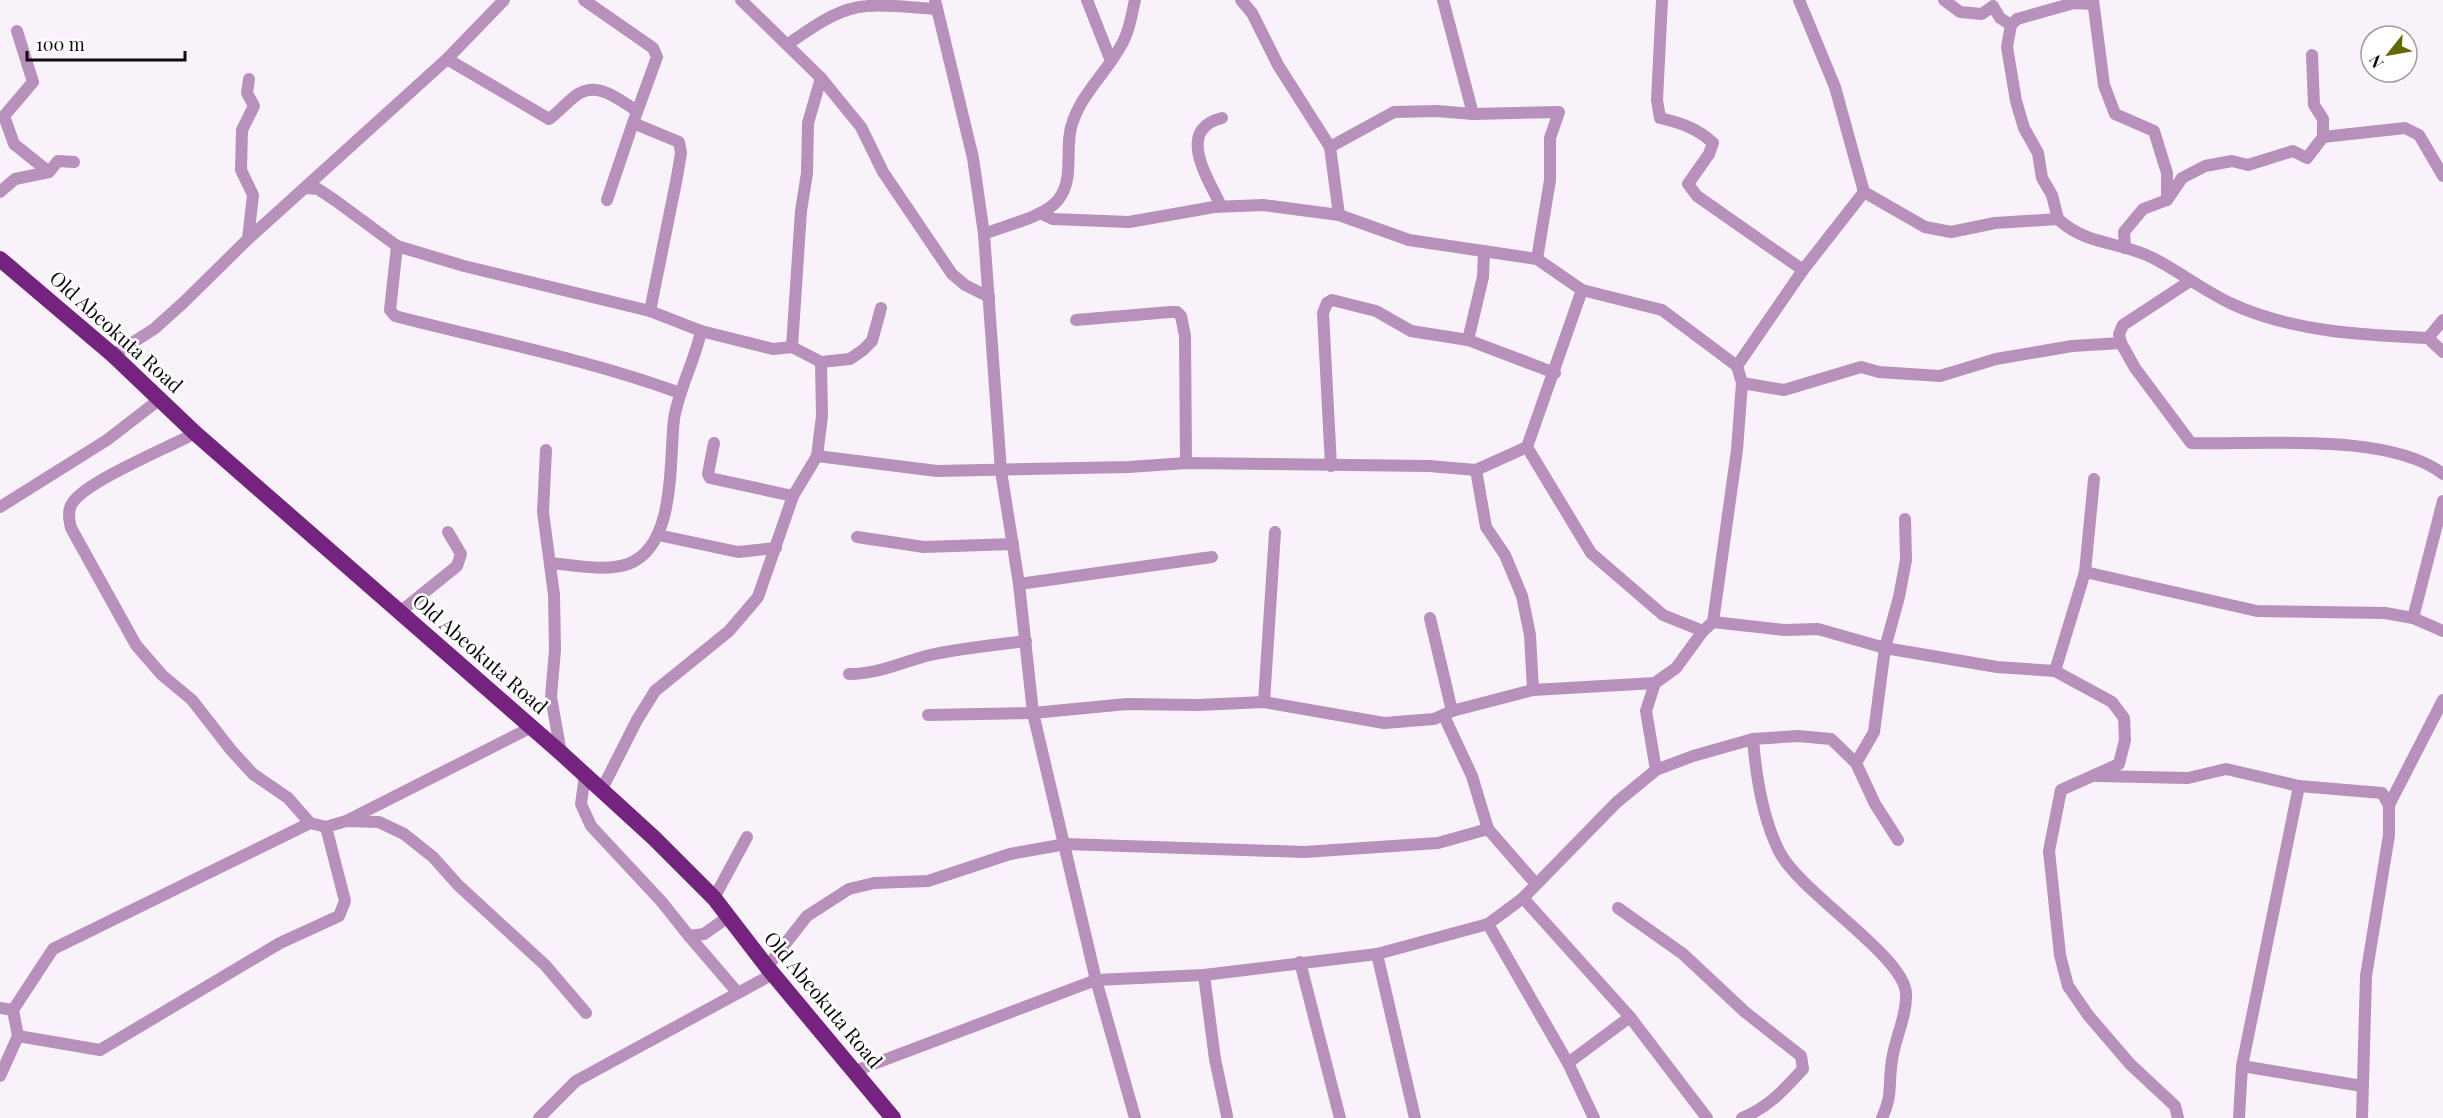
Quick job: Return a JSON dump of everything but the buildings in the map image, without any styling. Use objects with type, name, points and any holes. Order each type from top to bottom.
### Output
[{"type":"highway","name":"Old Abeokuta Road","points":[[0,259],[113,355],[195,433],[561,753],[654,838],[714,898],[770,971],[893,1118]]},
{"type":"street","points":[[113,355],[154,329],[248,239],[447,59],[504,0]]},
{"type":"street","points":[[584,0],[653,48],[657,57],[607,200]]},
{"type":"street","points":[[741,0],[821,78],[861,128],[883,172],[952,274],[965,285],[989,297]]},
{"type":"street","points":[[1087,0],[1111,61]]},
{"type":"street","points":[[984,234],[1040,213],[1058,201],[1069,180],[1067,159],[1072,122],[1085,95],[1125,39],[1135,0]]},
{"type":"street","points":[[1241,0],[1252,13],[1278,65],[1330,147],[1339,215]]},
{"type":"street","points":[[1443,0],[1473,114]]},
{"type":"street","points":[[1662,0],[1657,100],[1660,118],[1684,124],[1702,133],[1713,142],[1709,154],[1688,184],[1697,196],[1803,270]]},
{"type":"street","points":[[1799,0],[1835,87],[1864,192],[1925,227],[1951,232],[1995,223],[2058,219]]},
{"type":"street","points":[[1944,0],[1960,12],[1982,15],[1993,6],[2000,18],[2011,26]]},
{"type":"street","points":[[2167,200],[2167,173],[2154,131],[2115,114],[2104,85],[2092,2],[2074,3],[2018,18],[2011,26],[2007,46],[2016,101],[2024,128],[2038,153],[2042,178],[2052,195],[2058,219],[2073,233],[2152,258],[2190,281],[2263,316],[2354,335],[2428,338],[2443,352]]},
{"type":"street","points":[[788,44],[816,24],[846,10],[867,6],[936,5],[973,158],[984,234],[1001,471],[1019,584],[1033,713],[1066,844],[1096,980],[1136,1118]]},
{"type":"street","points":[[17,31],[33,82],[4,116],[14,144],[49,172]]},
{"type":"street","points":[[2126,248],[2124,232],[2143,209],[2167,200],[2182,178],[2205,166],[2232,161],[2248,165],[2293,151],[2307,158],[2323,137],[2323,119],[2314,105],[2312,55]]},
{"type":"street","points":[[447,59],[549,119],[577,95],[606,90],[635,117],[679,142],[681,153],[650,311]]},
{"type":"street","points":[[792,347],[801,212],[807,173],[807,123],[821,78]]},
{"type":"street","points":[[248,239],[254,195],[241,170],[242,130],[254,106],[247,93],[249,79]]},
{"type":"street","points":[[1330,147],[1394,112],[1437,111],[1473,114],[1559,112],[1550,138],[1550,180],[1537,259]]},
{"type":"street","points":[[1221,206],[1198,153],[1197,136],[1208,122],[1222,118]]},
{"type":"street","points":[[2323,137],[2405,128],[2419,135],[2443,176]]},
{"type":"street","points":[[0,192],[15,179],[49,172],[58,161],[74,162]]},
{"type":"street","points":[[305,188],[318,189],[397,246],[464,266],[650,311],[701,331],[773,349],[792,347],[821,363],[850,360],[863,350],[872,341],[881,308]]},
{"type":"street","points":[[1737,366],[1803,270],[1864,192]]},
{"type":"street","points":[[928,715],[1033,713],[1127,704],[1198,705],[1264,702],[1384,723],[1434,719],[1533,690],[1655,683],[1676,668],[1703,631],[1713,622],[1737,450],[1742,383],[1737,366],[1662,310],[1582,290],[1537,259],[1409,240],[1339,215],[1263,205],[1221,206],[1129,222],[1053,219],[1040,213]]},
{"type":"street","points":[[397,246],[390,310],[395,316],[556,353],[622,372],[681,393]]},
{"type":"street","points":[[1468,339],[1483,276],[1484,250]]},
{"type":"street","points":[[2190,281],[2123,325],[2119,334],[2121,343],[2135,368],[2191,443],[2317,443],[2391,452],[2435,468],[2443,474]]},
{"type":"street","points":[[817,456],[937,471],[1001,471],[1186,463],[1429,466],[1476,470],[1527,447],[1555,373],[1582,290]]},
{"type":"street","points":[[1331,466],[1323,313],[1327,303],[1332,300],[1376,311],[1411,331],[1468,339],[1555,373]]},
{"type":"street","points":[[1076,320],[1178,312],[1185,336],[1186,463]]},
{"type":"street","points":[[2428,338],[2443,320]]},
{"type":"street","points":[[550,563],[607,567],[629,563],[658,535],[670,486],[674,419],[695,357],[701,331]]},
{"type":"street","points":[[1742,383],[1784,390],[1861,367],[1879,372],[1940,376],[1996,359],[2072,345],[2121,343]]},
{"type":"street","points":[[602,791],[637,720],[655,691],[737,622],[758,597],[793,496],[817,456],[822,416],[821,363]]},
{"type":"street","points":[[0,507],[107,440],[160,399]]},
{"type":"street","points":[[195,433],[88,488],[72,502],[68,513],[71,528],[136,645],[162,675],[192,700],[253,774],[288,798],[310,824]]},
{"type":"street","points":[[714,443],[708,474],[710,478],[793,496]]},
{"type":"street","points":[[1527,447],[1592,552],[1662,615],[1703,631]]},
{"type":"street","points":[[546,450],[543,512],[554,595],[555,650],[551,697],[561,753]]},
{"type":"street","points":[[1476,470],[1486,527],[1505,555],[1522,596],[1530,635],[1533,690]]},
{"type":"street","points":[[2055,671],[2085,572],[2094,479]]},
{"type":"street","points":[[2413,618],[2443,501]]},
{"type":"street","points":[[1856,763],[1874,732],[1885,648],[1906,560],[1905,519]]},
{"type":"street","points":[[400,612],[457,566],[461,554],[448,532]]},
{"type":"street","points":[[1264,702],[1275,532]]},
{"type":"street","points":[[658,535],[738,552],[776,548]]},
{"type":"street","points":[[857,537],[924,547],[1013,544]]},
{"type":"street","points":[[1019,584],[1212,557]]},
{"type":"street","points":[[2085,572],[2257,611],[2385,613],[2413,618],[2443,631]]},
{"type":"street","points":[[1430,618],[1448,714],[1472,776],[1488,830],[1536,884]]},
{"type":"street","points":[[1713,622],[1784,630],[1818,629],[1885,648],[1997,667],[2055,671],[2112,702],[2124,718],[2125,740],[2120,764],[2061,790],[2049,851],[2060,955],[2068,986],[2088,1015],[2130,1064],[2175,1106],[2178,1118]]},
{"type":"street","points":[[849,674],[892,669],[911,659],[936,654],[1026,641]]},
{"type":"street","points":[[1655,683],[1646,711],[1656,770]]},
{"type":"street","points":[[2362,1118],[2366,976],[2389,836],[2389,804],[2443,700]]},
{"type":"street","points":[[0,1076],[18,1036],[13,1010],[53,949],[310,824],[326,827],[346,821],[532,728]]},
{"type":"street","points":[[855,1071],[1096,980],[1204,975],[1377,954],[1488,924],[1523,898],[1589,828],[1656,770],[1693,756],[1753,739],[1798,736],[1831,739],[1856,763],[1875,804],[1898,840]]},
{"type":"street","points":[[1753,739],[1761,794],[1779,853],[1857,933],[1890,960],[1906,992],[1900,1032],[1892,1060],[1890,1101],[1882,1118]]},
{"type":"street","points":[[2090,776],[2188,778],[2226,770],[2300,786],[2382,793],[2389,804]]},
{"type":"street","points":[[585,775],[581,804],[591,826],[738,993]]},
{"type":"street","points":[[2240,1118],[2242,1066],[2300,786]]},
{"type":"street","points":[[346,821],[379,822],[405,834],[434,857],[458,885],[545,965],[586,1013]]},
{"type":"street","points":[[18,1036],[100,1050],[270,949],[339,916],[345,902],[326,827]]},
{"type":"street","points":[[539,1118],[576,1081],[738,993],[770,971],[807,916],[849,890],[874,883],[928,882],[1010,854],[1066,844],[1304,852],[1438,843],[1488,830]]},
{"type":"street","points":[[714,898],[747,837]]},
{"type":"street","points":[[1523,898],[1630,1017],[1707,1118]]},
{"type":"street","points":[[1618,908],[1683,954],[1745,1012],[1801,1056],[1803,1069],[1781,1094],[1762,1110],[1742,1118]]},
{"type":"street","points":[[689,936],[704,934],[729,917]]},
{"type":"street","points":[[1488,924],[1568,1063],[1594,1118]]},
{"type":"street","points":[[1377,954],[1415,1118]]},
{"type":"street","points":[[1300,962],[1340,1118]]},
{"type":"street","points":[[1204,975],[1215,1059],[1227,1116]]},
{"type":"street","points":[[0,1008],[13,1010]]},
{"type":"street","points":[[1568,1063],[1630,1017]]},
{"type":"street","points":[[2242,1066],[2362,1086]]}]
